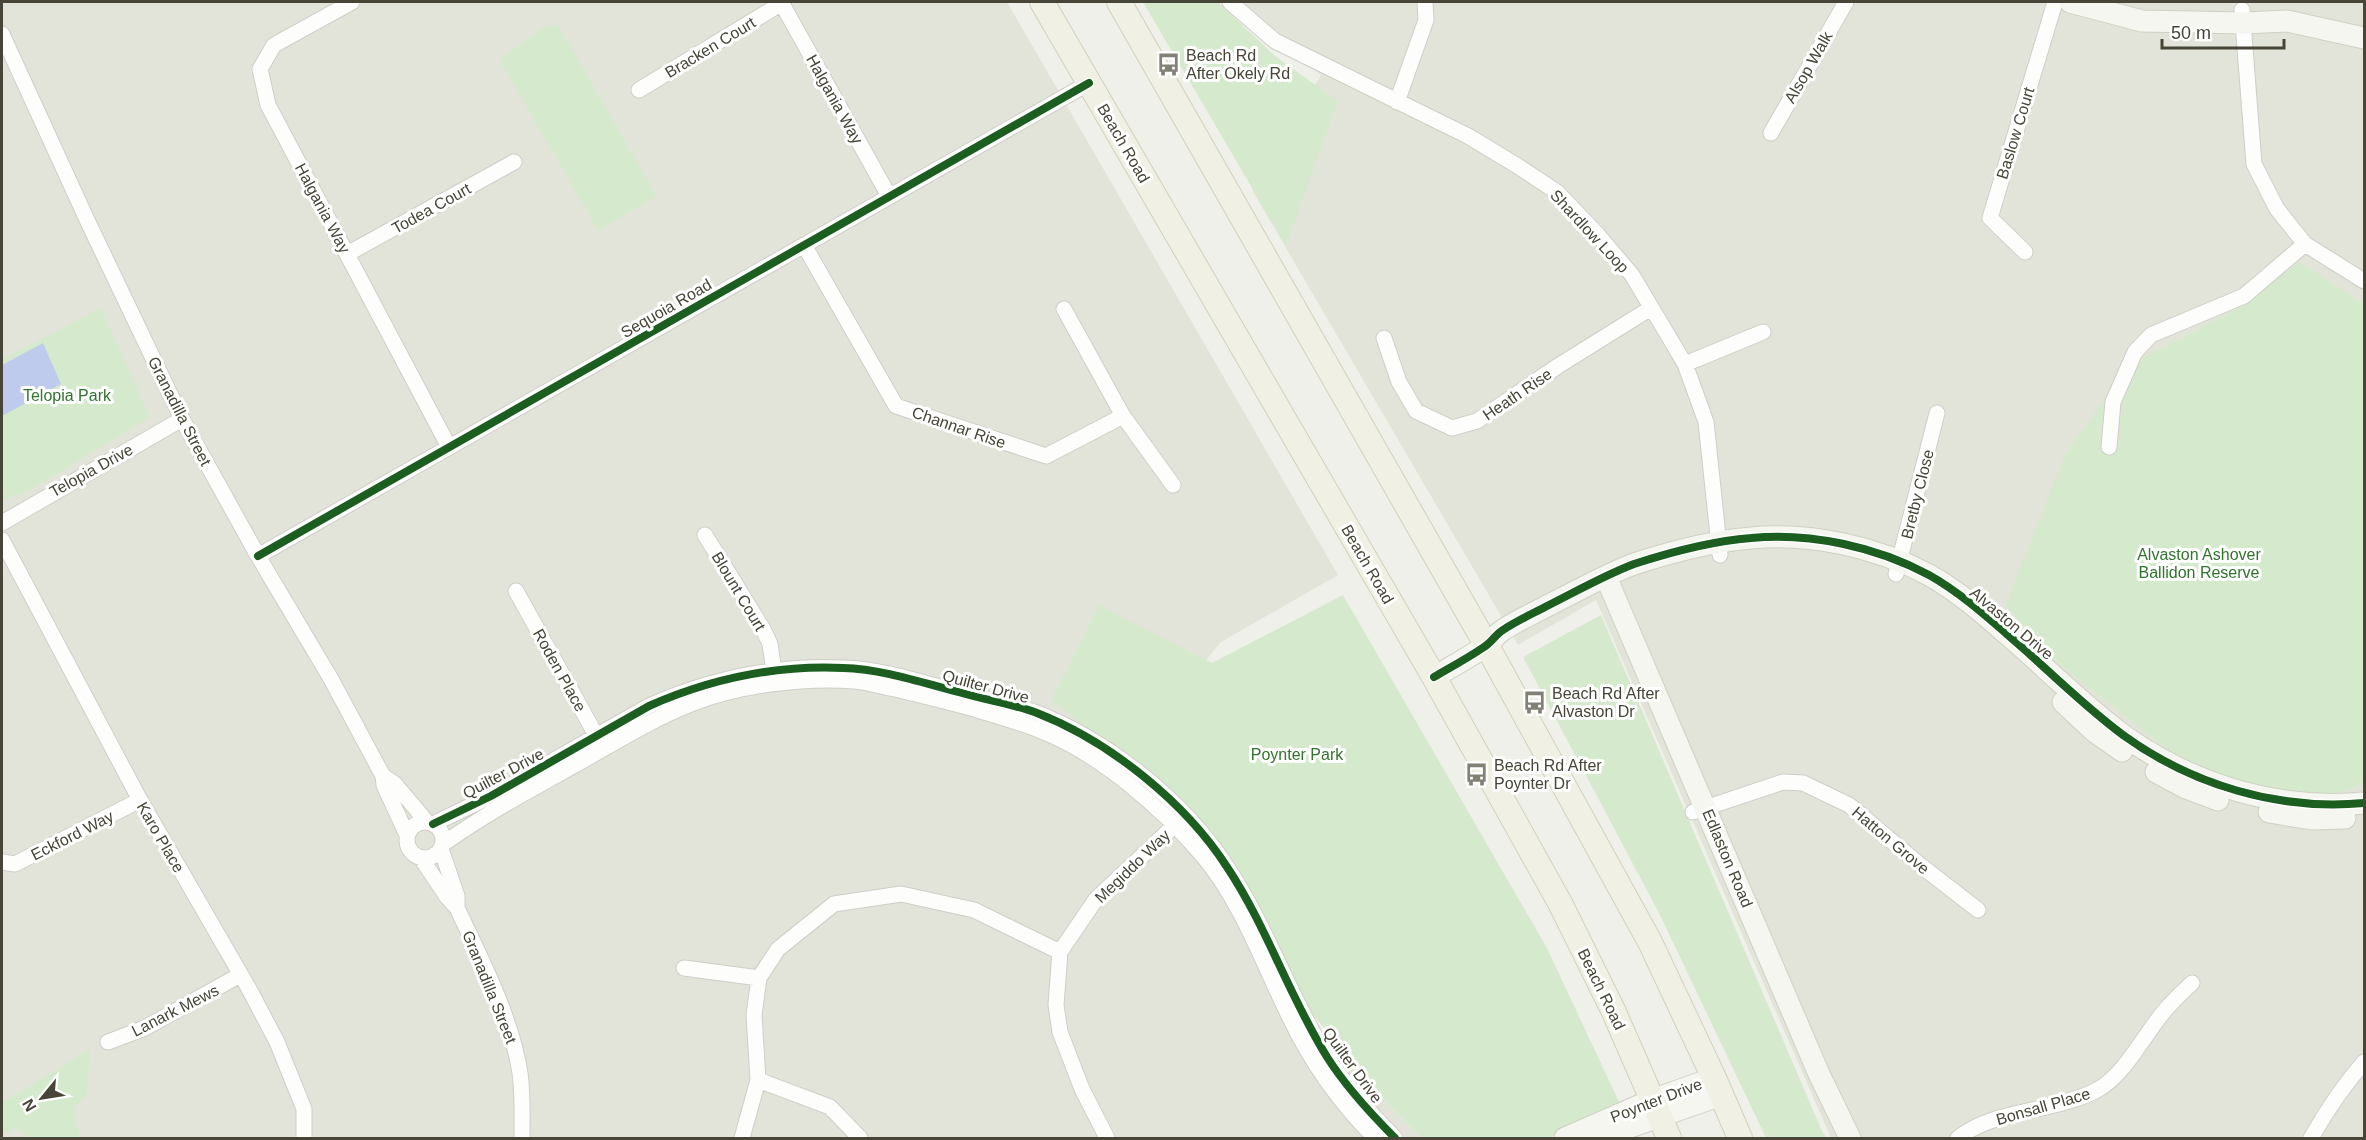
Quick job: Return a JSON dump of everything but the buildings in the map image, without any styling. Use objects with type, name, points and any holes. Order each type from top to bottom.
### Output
[{"type":"main road","name":"Beach Road","points":[[1042,2],[1434,677],[1560,903],[1613,1010],[1660,1119]]},
{"type":"main road","points":[[1119,2],[1487,646],[1650,942],[1740,1138]]},
{"type":"street","name":"Halgania Way","points":[[352,2],[274,45],[261,69],[268,105],[449,447]]},
{"type":"street","name":"Halgania Way","points":[[781,2],[889,196]]},
{"type":"street","name":"Bracken Court","points":[[639,90],[781,2]]},
{"type":"street","name":"Shardlow Loop","points":[[1230,2],[1275,41],[1468,136],[1557,192],[1598,235],[1632,275],[1685,364],[1706,422],[1720,549]]},
{"type":"street","points":[[1397,102],[1426,20],[1425,2]]},
{"type":"street","name":"Alsop Walk","points":[[1771,133],[1846,2]]},
{"type":"street","name":"Baslow Court","points":[[2025,252],[1990,218],[2055,2]]},
{"type":"street","points":[[2070,2],[2142,21],[2242,17],[2292,12],[2323,15],[2364,25]]},
{"type":"street","points":[[2125,2],[2153,8],[2288,21],[2364,38]]},
{"type":"street","points":[[2242,17],[2254,164],[2277,209],[2305,244],[2364,281]]},
{"type":"street","name":"Granadilla Street","points":[[2,34],[182,419],[258,556],[331,679],[383,776],[384,785],[407,835]]},
{"type":"street","name":"Sequoia Road","points":[[258,556],[1089,83]]},
{"type":"street","name":"Todea Court","points":[[347,254],[514,162]]},
{"type":"street","points":[[2109,447],[2113,402],[2135,352],[2151,335],[2244,296],[2305,244]]},
{"type":"street","name":"Channar Rise","points":[[804,245],[896,406],[1046,456],[1123,417]]},
{"type":"street","name":"Heath Rise","points":[[1384,338],[1400,382],[1416,411],[1452,428],[1478,421],[1558,366],[1651,308]]},
{"type":"street","points":[[1064,309],[1123,417],[1173,485]]},
{"type":"street","points":[[1685,364],[1762,332]]},
{"type":"street","name":"Bretby Close","points":[[1898,568],[1936,413]]},
{"type":"street","name":"Telopia Drive","points":[[2,523],[182,419]]},
{"type":"street","name":"Blount Court","points":[[705,535],[763,629],[770,644],[775,677]]},
{"type":"street","name":"Alvaston Drive","points":[[1434,677],[1487,646],[1500,631],[1602,585],[1631,566],[1672,552],[1720,549],[1752,537],[1798,538],[1870,551],[1898,568],[1965,615],[2095,732],[2151,769],[2186,788],[2246,808],[2300,818],[2342,819],[2364,816]]},
{"type":"street","name":"Karo Place","points":[[2,540],[140,800],[277,1042],[303,1109],[304,1138]]},
{"type":"street","name":"Alvaston Drive","points":[[1898,568],[1931,576],[1971,605],[2106,722],[2143,748],[2178,768],[2240,792],[2280,800],[2316,804],[2364,803]]},
{"type":"street","name":"Edlaston Road","points":[[1602,585],[1699,809],[1850,1138]]},
{"type":"street","name":"Roden Place","points":[[516,591],[601,742]]},
{"type":"street","name":"Quilter Drive","points":[[430,823],[601,742],[693,703],[775,677],[844,668],[877,672],[1034,712],[1065,725],[1124,760],[1157,788],[1203,836],[1226,866],[1250,905],[1327,1058],[1374,1117],[1395,1138]]},
{"type":"street","name":"Quilter Drive","points":[[775,677],[857,681],[943,700],[1044,731],[1071,744],[1129,783],[1203,856],[1227,891],[1291,1022],[1315,1065],[1335,1094],[1375,1138]]},
{"type":"street","name":"Quilter Drive","points":[[442,846],[489,812],[601,742]]},
{"type":"street","name":"Granadilla Street","points":[[383,776],[395,784],[430,823]]},
{"type":"street","name":"Hatton Grove","points":[[1699,809],[1783,782],[1803,783],[1849,805],[1978,910]]},
{"type":"street","name":"Eckford Way","points":[[2,862],[15,864],[140,800]]},
{"type":"street","name":"Edlaston Road","points":[[1699,809],[1819,1110],[1833,1138]]},
{"type":"street","points":[[430,823],[441,832],[442,846],[431,857],[421,858],[410,851],[407,845],[407,835],[415,825],[430,823]]},
{"type":"street","name":"Megiddo Way","points":[[1107,1138],[1082,1089],[1060,1032],[1056,1005],[1060,952],[1096,899],[1174,826]]},
{"type":"street","name":"Granadilla Street","points":[[442,846],[457,896],[457,908]]},
{"type":"street","name":"Granadilla Street","points":[[421,858],[457,908],[511,1031],[520,1074],[523,1107],[522,1138]]},
{"type":"street","points":[[742,1138],[758,1080],[754,1015],[759,978],[778,949],[834,904],[901,894],[974,910],[1060,952]]},
{"type":"street","points":[[684,968],[759,978]]},
{"type":"street","name":"Lanark Mews","points":[[108,1042],[145,1028],[240,975]]},
{"type":"street","name":"Bonsall Place","points":[[1958,1138],[1987,1122],[2045,1108],[2098,1090],[2112,1079],[2166,1009],[2192,983]]},
{"type":"street","points":[[2311,1138],[2334,1100],[2364,1062]]},
{"type":"street","points":[[758,1080],[830,1107],[860,1138]]},
{"type":"street","name":"Poynter Drive","points":[[1599,1138],[1660,1119],[1718,1087]]},
{"type":"street","name":"Poynter Drive","points":[[1565,1138],[1660,1119]]},
{"type":"shaded area","points":[[2,2],[1007,2],[1338,575],[1221,642],[1133,750],[1325,1040],[1421,1138],[2,1138]]},
{"type":"shaded area","points":[[1231,2],[2364,2],[2364,1138],[1831,1138],[1596,600],[1518,645],[1252,190],[1321,75],[1265,34]]},
{"type":"green space","points":[[1143,2],[1218,2],[1275,56],[1338,101],[1286,246]]},
{"type":"green space","points":[[558,25],[657,196],[598,231],[499,59],[545,27]]},
{"type":"green space","name":"Alvaston Ashover Ballidon Reserve","points":[[2300,262],[2364,304],[2364,783],[2335,795],[2240,788],[2167,749],[2064,668],[2005,606],[2065,455],[2128,365],[2225,316]]},
{"type":"green space","name":"Telopia Park","points":[[101,308],[150,417],[29,491],[2,500],[2,359]]},
{"type":"green space","name":"Poynter Park","points":[[1343,595],[1547,948],[1621,1106],[1548,1138],[1421,1138],[1382,1098],[1314,1016],[1227,858],[1178,797],[1051,700],[1099,605],[1212,663]]},
{"type":"green space","points":[[1601,615],[1822,1131],[1827,1138],[1766,1138],[1659,913],[1523,657]]},
{"type":"green space","points":[[90,1049],[87,1094],[74,1108],[80,1138],[29,1138],[15,1128],[2,1135],[2,1103]]},
{"type":"water","points":[[43,343],[61,384],[2,416],[2,365]]},
{"type":"cycle path","points":[[258,556],[1089,83]]},
{"type":"cycle path","points":[[1434,677],[1484,647],[1514,623],[1634,564],[1662,555],[1736,539],[1796,537],[1820,540],[1865,549],[1888,557],[1909,565],[1942,583],[1990,619],[2110,725],[2150,753],[2178,768],[2207,781],[2269,798],[2300,803],[2364,803]]},
{"type":"cycle path","points":[[433,824],[491,796],[649,706],[696,688],[744,676],[793,669],[858,669],[903,677],[1028,710],[1064,725],[1118,757],[1143,776],[1190,819],[1210,843],[1241,890],[1313,1034],[1327,1057],[1342,1079],[1395,1138]]},
{"type":"place","name":"Beach Rd After Okely Rd","points":[[1168,64]]},
{"type":"place","name":"Beach Rd After Alvaston Dr","points":[[1534,702]]},
{"type":"place","name":"Beach Rd After Poynter Dr","points":[[1476,774]]}]
